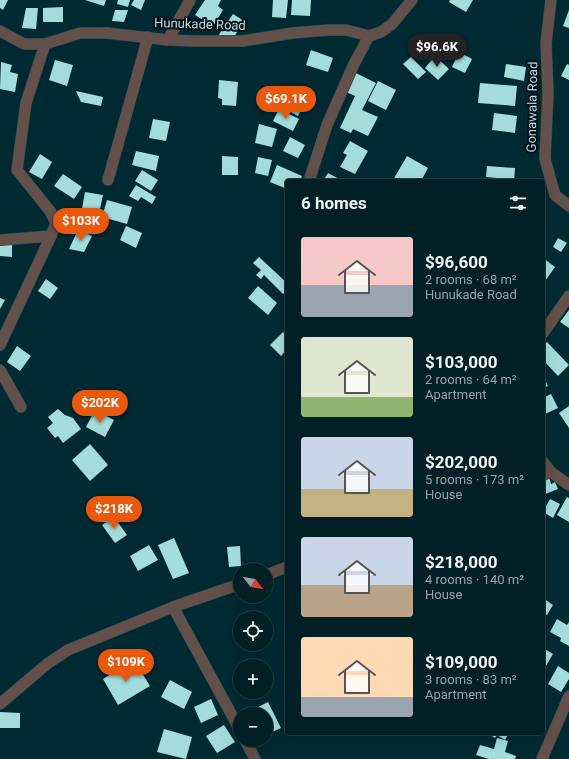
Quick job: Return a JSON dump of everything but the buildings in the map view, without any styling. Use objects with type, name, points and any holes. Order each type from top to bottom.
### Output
[{"type":"street","points":[[168,40],[190,0]]},
{"type":"street","points":[[310,179],[327,125],[354,64],[369,36],[381,32],[392,24],[412,0]]},
{"type":"street","name":"Gonawala Road","points":[[551,0],[546,43],[548,93],[545,159],[555,195],[569,206]]},
{"type":"street","name":"Hunukade Road","points":[[0,31],[24,44],[45,44],[80,33],[107,33],[168,40],[242,41],[328,30],[346,30],[369,36]]},
{"type":"street","points":[[108,180],[148,37]]},
{"type":"street","points":[[0,345],[56,223],[50,211],[17,170],[26,103],[45,44]]},
{"type":"street","points":[[0,240],[51,236]]},
{"type":"street","points":[[545,330],[569,296]]},
{"type":"street","points":[[0,370],[21,407]]},
{"type":"street","points":[[547,474],[569,485]]},
{"type":"street","points":[[273,572],[285,568]]},
{"type":"street","points":[[0,704],[47,664],[68,650],[173,607],[233,586]]},
{"type":"street","points":[[173,607],[233,717]]},
{"type":"street","points":[[542,759],[569,696]]},
{"type":"street","points":[[249,747],[255,759]]}]
